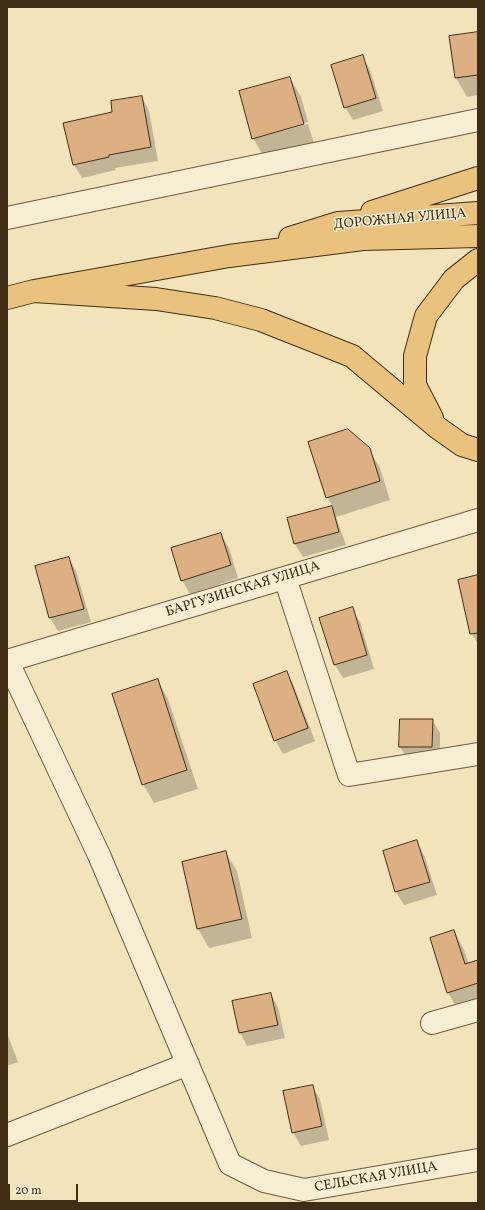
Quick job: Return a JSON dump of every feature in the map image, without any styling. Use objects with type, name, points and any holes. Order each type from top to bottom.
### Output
[{"type":"main road","points":[[338,223],[478,178]]},
{"type":"main road","name":"ДОРОЖНАЯ УЛИЦА","points":[[230,256],[338,223],[478,213]]},
{"type":"main road","name":"ДОРОЖНАЯ УЛИЦА","points":[[7,298],[34,291],[230,256],[363,239],[478,236]]},
{"type":"main road","points":[[438,428],[415,385],[415,356],[426,316],[454,279],[478,260]]},
{"type":"main road","points":[[34,291],[156,299],[215,308],[261,320],[352,356],[438,428],[462,444],[478,450]]},
{"type":"street","points":[[7,218],[478,120]]},
{"type":"street","name":"БАРГУЗИНСКАЯ УЛИЦА","points":[[7,661],[478,520]]},
{"type":"street","points":[[285,578],[349,775],[478,754]]},
{"type":"street","points":[[7,661],[99,855],[188,1064],[7,1135]]},
{"type":"street","points":[[432,1023],[478,1010]]},
{"type":"street","name":"СЕЛЬСКАЯ УЛИЦА","points":[[188,1064],[230,1164],[264,1181],[304,1190],[478,1160]]},
{"type":"building","points":[[478,32],[478,75],[455,78],[449,36]]},
{"type":"building","points":[[363,55],[376,98],[344,108],[331,65]]},
{"type":"building","points":[[290,77],[304,124],[252,139],[239,91]]},
{"type":"building","points":[[142,96],[151,147],[109,155],[109,157],[73,165],[63,123],[112,112],[111,101]]},
{"type":"building","points":[[348,429],[370,448],[380,481],[326,498],[308,442]]},
{"type":"building","points":[[332,506],[339,532],[294,544],[287,518]]},
{"type":"building","points":[[221,533],[231,565],[181,581],[171,548]]},
{"type":"building","points":[[69,557],[84,609],[49,618],[35,566]]},
{"type":"building","points":[[478,575],[478,633],[470,634],[458,580]]},
{"type":"building","points":[[353,607],[367,655],[334,665],[319,618]]},
{"type":"building","points":[[287,671],[308,728],[274,741],[253,684]]},
{"type":"building","points":[[158,679],[187,770],[142,785],[112,694]]},
{"type":"building","points":[[400,719],[433,719],[432,747],[399,747]]},
{"type":"building","points":[[417,840],[430,882],[395,892],[383,851]]},
{"type":"building","points":[[226,851],[242,919],[197,929],[182,862]]},
{"type":"building","points":[[454,930],[465,964],[478,960],[478,983],[447,993],[430,938]]},
{"type":"building","points":[[271,993],[278,1025],[239,1033],[232,1001]]},
{"type":"building","points":[[313,1085],[322,1126],[292,1133],[283,1091]]}]
